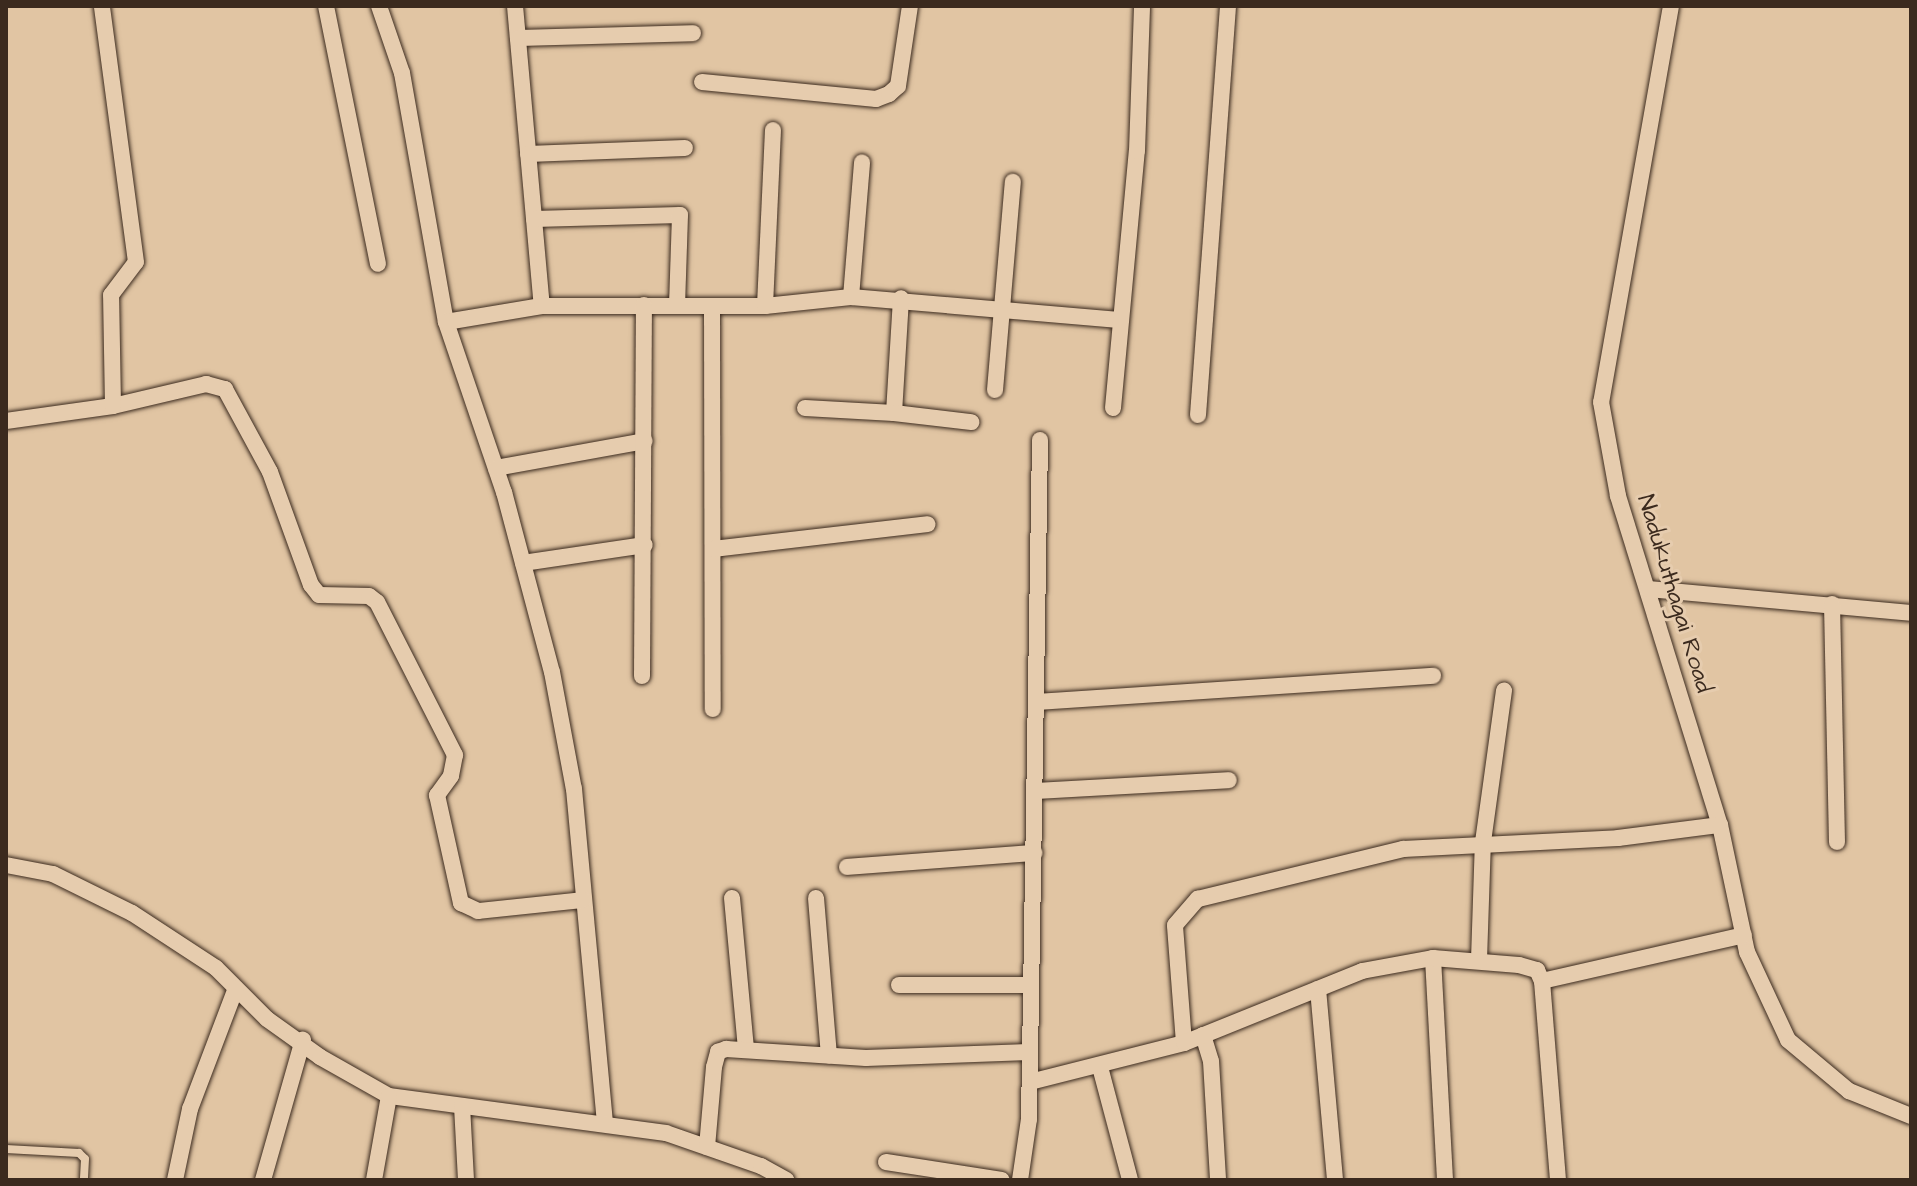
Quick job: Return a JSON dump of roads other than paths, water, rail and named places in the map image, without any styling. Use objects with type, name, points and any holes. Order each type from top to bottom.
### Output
[{"type":"street","points":[[102,6],[136,262],[111,295],[113,406]]},
{"type":"street","points":[[326,6],[378,264]]},
{"type":"street","points":[[379,6],[402,73],[446,322],[496,468],[552,672],[571,774],[605,1123]]},
{"type":"street","points":[[515,6],[542,306]]},
{"type":"street","points":[[702,82],[876,99],[898,86],[910,6]]},
{"type":"street","points":[[1113,408],[1137,151],[1142,6]]},
{"type":"street","points":[[1198,415],[1228,6]]},
{"type":"street","name":"Nadukuthagai Road","points":[[1671,6],[1601,402],[1618,496],[1720,825],[1744,935],[1788,1040],[1849,1091],[1911,1116]]},
{"type":"street","points":[[518,38],[693,33]]},
{"type":"street","points":[[765,306],[773,130]]},
{"type":"street","points":[[528,154],[685,148]]},
{"type":"street","points":[[851,297],[862,162]]},
{"type":"street","points":[[995,390],[1013,182]]},
{"type":"street","points":[[534,219],[680,215],[677,305]]},
{"type":"street","points":[[446,322],[542,306],[765,306],[851,297],[1001,306],[1119,320]]},
{"type":"street","points":[[894,413],[901,298]]},
{"type":"street","points":[[642,676],[644,305]]},
{"type":"street","points":[[712,306],[713,709]]},
{"type":"street","points":[[6,421],[113,406],[206,384],[225,389],[270,472],[311,585],[319,595],[369,596],[377,602],[455,755],[451,776],[437,795],[461,903],[478,911],[583,900]]},
{"type":"street","points":[[805,408],[894,413],[971,422]]},
{"type":"street","points":[[1020,1180],[1030,1082],[1040,440]]},
{"type":"street","points":[[496,468],[645,441]]},
{"type":"street","points":[[713,549],[928,524]]},
{"type":"street","points":[[523,563],[645,545]]},
{"type":"street","points":[[1648,589],[1911,613]]},
{"type":"street","points":[[1832,604],[1837,842]]},
{"type":"street","points":[[1037,702],[1433,676]]},
{"type":"street","points":[[1479,960],[1483,842],[1504,690]]},
{"type":"street","points":[[1035,791],[1229,780]]},
{"type":"street","points":[[1184,1043],[1175,925],[1198,899],[1403,849],[1483,842],[1557,843],[1720,825]]},
{"type":"street","points":[[847,867],[1034,853]]},
{"type":"street","points":[[6,865],[53,874],[132,913],[216,968],[267,1019],[303,1040],[320,1057],[389,1096],[666,1133],[786,1180]]},
{"type":"street","points":[[732,898],[746,1048]]},
{"type":"street","points":[[816,898],[829,1055]]},
{"type":"street","points":[[1542,981],[1744,935]]},
{"type":"street","points":[[1433,958],[1445,1180]]},
{"type":"street","points":[[1030,1082],[1100,1067],[1184,1043],[1362,971],[1433,958],[1479,960],[1537,970],[1542,981],[1558,1180]]},
{"type":"street","points":[[899,985],[1030,985]]},
{"type":"street","points":[[175,1180],[190,1109],[236,988]]},
{"type":"street","points":[[1318,989],[1335,1180]]},
{"type":"street","points":[[1203,1035],[1211,1061],[1218,1180]]},
{"type":"street","points":[[263,1180],[303,1040]]},
{"type":"street","points":[[707,1147],[718,1052],[746,1048],[829,1055],[1029,1052]]},
{"type":"street","points":[[1100,1067],[1130,1180]]},
{"type":"street","points":[[374,1180],[389,1096]]},
{"type":"street","points":[[462,1106],[466,1180]]},
{"type":"street","points":[[886,1162],[1002,1180]]},
{"type":"lane","points":[[6,1149],[79,1153],[85,1159],[84,1180]]}]
